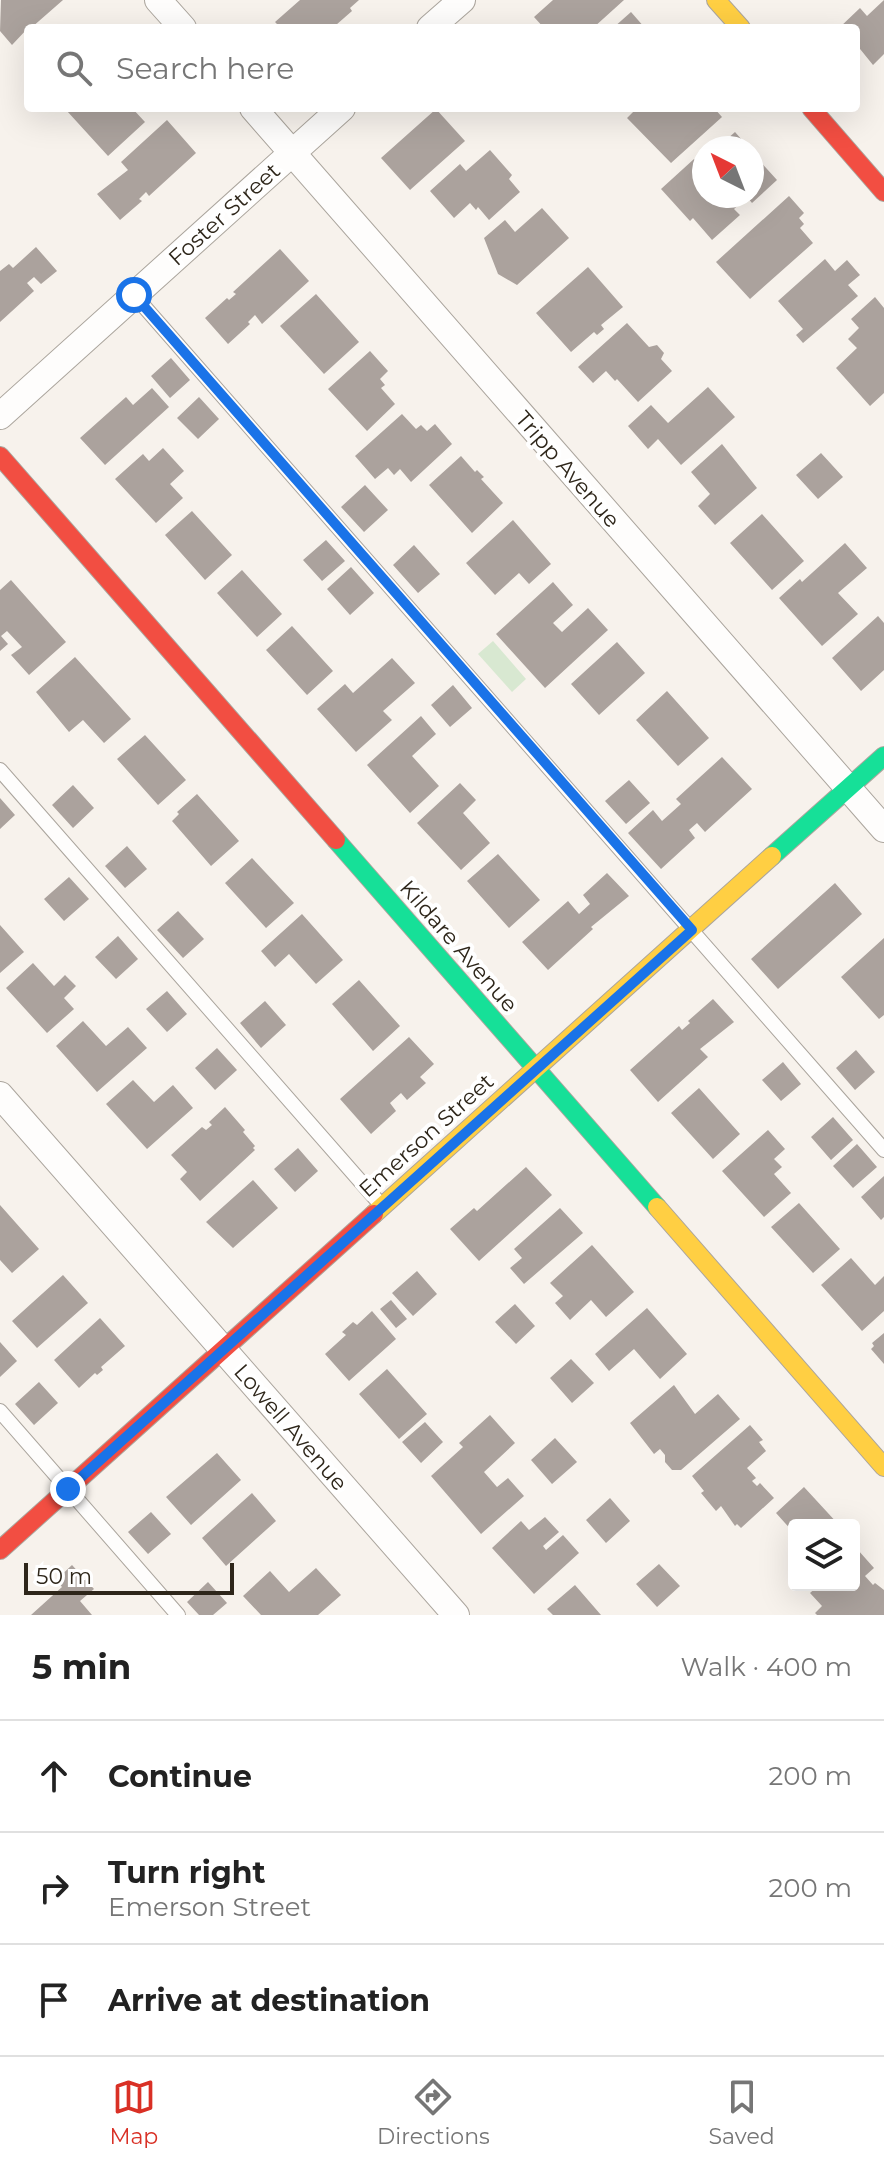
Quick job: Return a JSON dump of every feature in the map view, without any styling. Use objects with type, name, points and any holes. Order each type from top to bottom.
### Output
[{"type":"street","points":[[158,0],[179,24]]},
{"type":"street","points":[[435,24],[462,0]]},
{"type":"street","points":[[716,0],[737,24]]},
{"type":"street","name":"Tripp Avenue","points":[[256,112],[884,829]]},
{"type":"street","name":"Foster Street","points":[[0,416],[338,112]]},
{"type":"street","points":[[814,112],[884,192]]},
{"type":"street","name":"Kildare Avenue","points":[[0,456],[884,1467]]},
{"type":"street","name":"Emerson Street","points":[[0,1550],[884,756]]},
{"type":"street","name":"Lowell Avenue","points":[[0,1095],[456,1615]]},
{"type":"lane","points":[[134,295],[884,1150]]},
{"type":"lane","points":[[0,770],[383,1206]]},
{"type":"lane","points":[[0,1411],[178,1615]]},
{"type":"shaded area","points":[[493,641],[526,679],[512,692],[478,654]]},
{"type":"building","points":[[1,0],[63,0],[36,24],[24,24],[24,32],[12,45],[0,31]]},
{"type":"building","points":[[300,0],[359,0],[337,24],[275,22]]},
{"type":"building","points":[[553,0],[624,0],[597,24],[540,24],[534,17]]},
{"type":"building","points":[[884,0],[884,54],[873,65],[860,49],[860,24],[843,24],[860,8],[867,16]]},
{"type":"building","points":[[631,12],[642,24],[618,24]]},
{"type":"building","points":[[68,112],[136,112],[145,122],[108,156]]},
{"type":"building","points":[[433,112],[439,112],[465,141],[410,190],[381,158]]},
{"type":"building","points":[[633,112],[718,112],[722,117],[701,136],[692,136],[692,144],[671,163],[627,118]]},
{"type":"building","points":[[167,120],[196,153],[149,196],[146,192],[139,199],[142,201],[120,220],[97,194],[128,170],[121,162]]},
{"type":"building","points":[[490,150],[512,175],[509,179],[520,192],[489,220],[470,203],[454,218],[430,191],[460,164],[466,171]]},
{"type":"building","points":[[692,161],[692,208],[735,208],[740,215],[712,240],[661,189]]},
{"type":"building","points":[[764,166],[777,180],[764,192]]},
{"type":"building","points":[[789,196],[804,213],[799,218],[804,224],[800,228],[813,243],[750,299],[716,262]]},
{"type":"building","points":[[542,208],[569,238],[517,285],[498,274],[484,238],[505,220],[515,232]]},
{"type":"building","points":[[36,247],[57,271],[41,284],[34,277],[27,283],[34,291],[0,322],[0,271],[9,264],[13,268]]},
{"type":"building","points":[[280,249],[309,281],[262,324],[255,315],[248,322],[250,324],[228,344],[205,318],[236,294],[233,292]]},
{"type":"building","points":[[825,259],[835,271],[847,260],[860,275],[848,285],[858,296],[803,343],[796,335],[803,329],[778,301]]},
{"type":"building","points":[[588,267],[623,307],[601,325],[604,329],[597,335],[594,332],[571,352],[536,313]]},
{"type":"building","points":[[316,294],[359,342],[324,374],[280,326]]},
{"type":"building","points":[[875,297],[884,308],[884,393],[870,406],[836,368],[857,348],[848,339],[859,328],[851,319]]},
{"type":"building","points":[[627,323],[649,347],[657,345],[664,353],[661,359],[672,371],[638,402],[606,371],[593,383],[578,367]]},
{"type":"building","points":[[370,351],[388,371],[380,379],[385,385],[381,388],[395,404],[367,431],[328,389]]},
{"type":"building","points":[[171,358],[190,380],[170,398],[151,376]]},
{"type":"building","points":[[708,387],[735,417],[681,465],[658,439],[648,449],[628,426],[651,405],[668,423]]},
{"type":"building","points":[[152,388],[169,407],[105,465],[80,438],[126,397],[133,405]]},
{"type":"building","points":[[199,397],[219,419],[198,439],[177,418]]},
{"type":"building","points":[[402,414],[416,429],[421,425],[427,431],[435,424],[452,444],[411,482],[400,469],[394,475],[388,468],[375,479],[355,456]]},
{"type":"building","points":[[722,444],[757,488],[715,525],[698,506],[710,494],[691,472]]},
{"type":"building","points":[[163,448],[184,471],[170,484],[183,498],[156,523],[115,479],[143,454],[149,461]]},
{"type":"building","points":[[821,453],[843,477],[818,499],[796,475]]},
{"type":"building","points":[[461,456],[484,477],[481,479],[503,503],[472,533],[429,485]]},
{"type":"building","points":[[365,485],[388,510],[364,532],[341,507]]},
{"type":"building","points":[[192,511],[232,555],[205,580],[165,535]]},
{"type":"building","points":[[762,514],[804,561],[772,590],[730,543]]},
{"type":"building","points":[[513,520],[551,564],[529,584],[519,573],[495,595],[466,563]]},
{"type":"building","points":[[326,540],[345,561],[322,581],[303,560]]},
{"type":"building","points":[[845,543],[867,568],[838,593],[858,614],[822,646],[779,598],[800,579],[802,582]]},
{"type":"building","points":[[414,545],[440,574],[418,593],[393,565]]},
{"type":"building","points":[[351,567],[374,593],[350,615],[327,589]]},
{"type":"building","points":[[242,570],[282,614],[257,637],[217,593]]},
{"type":"building","points":[[11,580],[66,642],[29,675],[11,655],[22,647],[7,631],[1,636],[8,644],[0,651],[0,590]]},
{"type":"building","points":[[553,582],[573,605],[553,623],[562,632],[588,608],[608,630],[545,688],[496,634]]},
{"type":"building","points":[[878,616],[884,623],[884,670],[861,691],[832,658]]},
{"type":"building","points":[[292,626],[333,671],[307,695],[266,650]]},
{"type":"building","points":[[617,642],[645,673],[599,715],[571,684]]},
{"type":"building","points":[[75,657],[131,719],[104,743],[83,720],[69,732],[36,692]]},
{"type":"building","points":[[392,658],[415,683],[383,711],[392,720],[356,752],[317,709],[345,684],[353,693]]},
{"type":"building","points":[[453,685],[472,708],[450,727],[431,705]]},
{"type":"building","points":[[667,691],[709,738],[678,766],[636,720]]},
{"type":"building","points":[[421,716],[436,734],[412,756],[439,786],[410,813],[367,765]]},
{"type":"building","points":[[145,735],[186,780],[158,805],[117,759]]},
{"type":"building","points":[[722,757],[752,789],[705,832],[697,823],[689,830],[695,838],[661,869],[628,833],[653,810],[662,821],[681,804],[676,799]]},
{"type":"building","points":[[629,780],[650,803],[626,824],[605,801]]},
{"type":"building","points":[[460,783],[476,800],[463,813],[490,843],[461,870],[417,823]]},
{"type":"building","points":[[73,785],[94,808],[73,828],[52,805]]},
{"type":"building","points":[[197,794],[239,841],[211,866],[172,821],[179,814],[177,812]]},
{"type":"building","points":[[0,798],[15,815],[0,829]]},
{"type":"building","points":[[127,846],[147,869],[125,888],[105,866]]},
{"type":"building","points":[[498,854],[540,900],[509,928],[467,881]]},
{"type":"building","points":[[252,858],[294,903],[266,928],[225,883]]},
{"type":"building","points":[[607,873],[629,896],[591,927],[593,929],[548,970],[522,942],[568,901],[579,914],[590,904],[583,895]]},
{"type":"building","points":[[69,877],[89,899],[64,921],[44,899]]},
{"type":"building","points":[[835,883],[862,914],[778,989],[751,959]]},
{"type":"building","points":[[178,911],[204,939],[183,958],[157,930]]},
{"type":"building","points":[[302,914],[343,960],[316,984],[289,954],[275,967],[261,951]]},
{"type":"building","points":[[0,925],[24,952],[0,973]]},
{"type":"building","points":[[118,936],[138,959],[116,979],[95,957]]},
{"type":"building","points":[[884,938],[884,1015],[879,1019],[841,977]]},
{"type":"building","points":[[33,963],[54,986],[65,975],[76,986],[64,998],[74,1009],[47,1033],[6,988]]},
{"type":"building","points":[[359,980],[400,1026],[373,1051],[332,1004]]},
{"type":"building","points":[[167,991],[187,1014],[167,1032],[146,1009]]},
{"type":"building","points":[[713,999],[734,1022],[700,1049],[708,1057],[658,1102],[630,1070],[679,1026],[682,1030]]},
{"type":"building","points":[[265,1001],[286,1025],[261,1048],[240,1023]]},
{"type":"building","points":[[83,1021],[106,1046],[128,1027],[147,1048],[97,1092],[56,1046]]},
{"type":"building","points":[[409,1037],[434,1064],[420,1077],[426,1083],[407,1100],[401,1093],[390,1103],[396,1111],[371,1134],[340,1099]]},
{"type":"building","points":[[217,1048],[237,1070],[215,1090],[195,1068]]},
{"type":"building","points":[[856,1050],[875,1072],[855,1090],[836,1068]]},
{"type":"building","points":[[783,1062],[801,1084],[781,1101],[762,1080]]},
{"type":"building","points":[[133,1080],[154,1102],[173,1085],[193,1108],[147,1149],[106,1104]]},
{"type":"building","points":[[699,1088],[740,1134],[713,1159],[671,1113]]},
{"type":"building","points":[[225,1107],[245,1130],[243,1132],[255,1150],[200,1201],[180,1179],[187,1172],[171,1155],[202,1127],[206,1130],[212,1125],[209,1122]]},
{"type":"building","points":[[833,1117],[853,1140],[831,1160],[811,1137]]},
{"type":"building","points":[[768,1130],[785,1149],[774,1159],[782,1167],[774,1174],[791,1193],[764,1217],[722,1171]]},
{"type":"building","points":[[857,1144],[877,1167],[853,1188],[833,1166]]},
{"type":"building","points":[[298,1148],[318,1171],[295,1192],[274,1169]]},
{"type":"building","points":[[526,1167],[552,1195],[479,1261],[450,1229],[474,1208],[477,1211]]},
{"type":"building","points":[[884,1176],[884,1217],[881,1220],[861,1197]]},
{"type":"building","points":[[253,1180],[278,1208],[233,1248],[206,1222]]},
{"type":"building","points":[[799,1203],[840,1249],[813,1273],[771,1227]]},
{"type":"building","points":[[0,1205],[39,1249],[12,1273],[0,1260]]},
{"type":"building","points":[[560,1208],[583,1233],[524,1284],[510,1268],[522,1258],[514,1249]]},
{"type":"building","points":[[592,1245],[634,1292],[606,1317],[591,1300],[570,1320],[555,1303],[563,1296],[550,1283]]},
{"type":"building","points":[[851,1258],[875,1285],[884,1276],[884,1311],[862,1331],[821,1285]]},
{"type":"building","points":[[417,1271],[437,1294],[413,1316],[392,1293]]},
{"type":"building","points":[[63,1275],[88,1303],[37,1348],[12,1321]]},
{"type":"building","points":[[391,1300],[407,1319],[396,1328],[380,1309]]},
{"type":"building","points":[[515,1304],[535,1326],[516,1344],[495,1322]]},
{"type":"building","points":[[647,1308],[687,1354],[660,1379],[634,1349],[609,1371],[595,1354]]},
{"type":"building","points":[[372,1311],[396,1339],[349,1381],[325,1354],[346,1335],[342,1332],[353,1322],[357,1325]]},
{"type":"building","points":[[100,1318],[125,1346],[101,1367],[103,1370],[79,1388],[54,1360]]},
{"type":"building","points":[[884,1333],[884,1364],[871,1349],[874,1346],[872,1343]]},
{"type":"building","points":[[0,1342],[17,1361],[0,1377]]},
{"type":"building","points":[[571,1359],[594,1383],[572,1403],[550,1378]]},
{"type":"building","points":[[387,1369],[427,1414],[399,1439],[359,1394]]},
{"type":"building","points":[[39,1382],[58,1403],[34,1425],[15,1404]]},
{"type":"building","points":[[674,1385],[695,1414],[718,1394],[740,1419],[681,1470],[672,1470],[660,1449],[654,1454],[630,1423]]},
{"type":"building","points":[[490,1415],[515,1443],[484,1472],[497,1487],[508,1478],[524,1496],[481,1534],[431,1476],[463,1447],[459,1443]]},
{"type":"building","points":[[425,1422],[443,1442],[421,1463],[402,1442]]},
{"type":"building","points":[[750,1425],[763,1440],[759,1442],[766,1451],[747,1468],[756,1478],[752,1481],[757,1486],[760,1483],[774,1498],[741,1528],[737,1524],[735,1526],[721,1506],[716,1511],[692,1476]]},
{"type":"building","points":[[555,1438],[577,1462],[552,1484],[531,1460]]},
{"type":"building","points":[[217,1453],[241,1480],[191,1525],[166,1497]]},
{"type":"building","points":[[804,1487],[833,1519],[788,1519],[788,1526],[776,1513]]},
{"type":"building","points":[[252,1493],[276,1521],[226,1566],[202,1538]]},
{"type":"building","points":[[610,1498],[630,1521],[606,1543],[586,1520]]},
{"type":"building","points":[[151,1512],[171,1534],[148,1554],[128,1532]]},
{"type":"building","points":[[545,1517],[559,1532],[543,1546],[546,1550],[563,1535],[579,1553],[534,1594],[492,1548],[521,1521],[529,1530]]},
{"type":"building","points":[[860,1552],[874,1568],[865,1576],[873,1585],[875,1583],[884,1590],[884,1615],[817,1615],[815,1613],[822,1606],[810,1593],[860,1591]]},
{"type":"building","points":[[659,1564],[680,1586],[657,1607],[636,1584]]},
{"type":"building","points":[[72,1565],[94,1589],[80,1601],[92,1615],[31,1615],[62,1587],[56,1580]]},
{"type":"building","points":[[316,1568],[341,1595],[318,1615],[261,1615],[243,1596],[270,1571],[289,1592]]},
{"type":"building","points":[[208,1582],[227,1603],[213,1615],[199,1615],[187,1602]]},
{"type":"building","points":[[575,1585],[601,1615],[553,1615],[547,1609]]},
{"type":"traffic: fast","points":[[772,856],[884,756]]},
{"type":"traffic: fast","points":[[336,840],[657,1207]]},
{"type":"traffic: slow","points":[[716,0],[737,24]]},
{"type":"traffic: slow","points":[[374,1214],[772,856]]},
{"type":"traffic: slow","points":[[657,1207],[884,1467]]},
{"type":"traffic: jam","points":[[814,112],[884,192]]},
{"type":"traffic: jam","points":[[0,456],[336,840]]},
{"type":"traffic: jam","points":[[0,1550],[374,1214]]},
{"type":"route","points":[[68,1489],[692,930],[134,295]]}]
